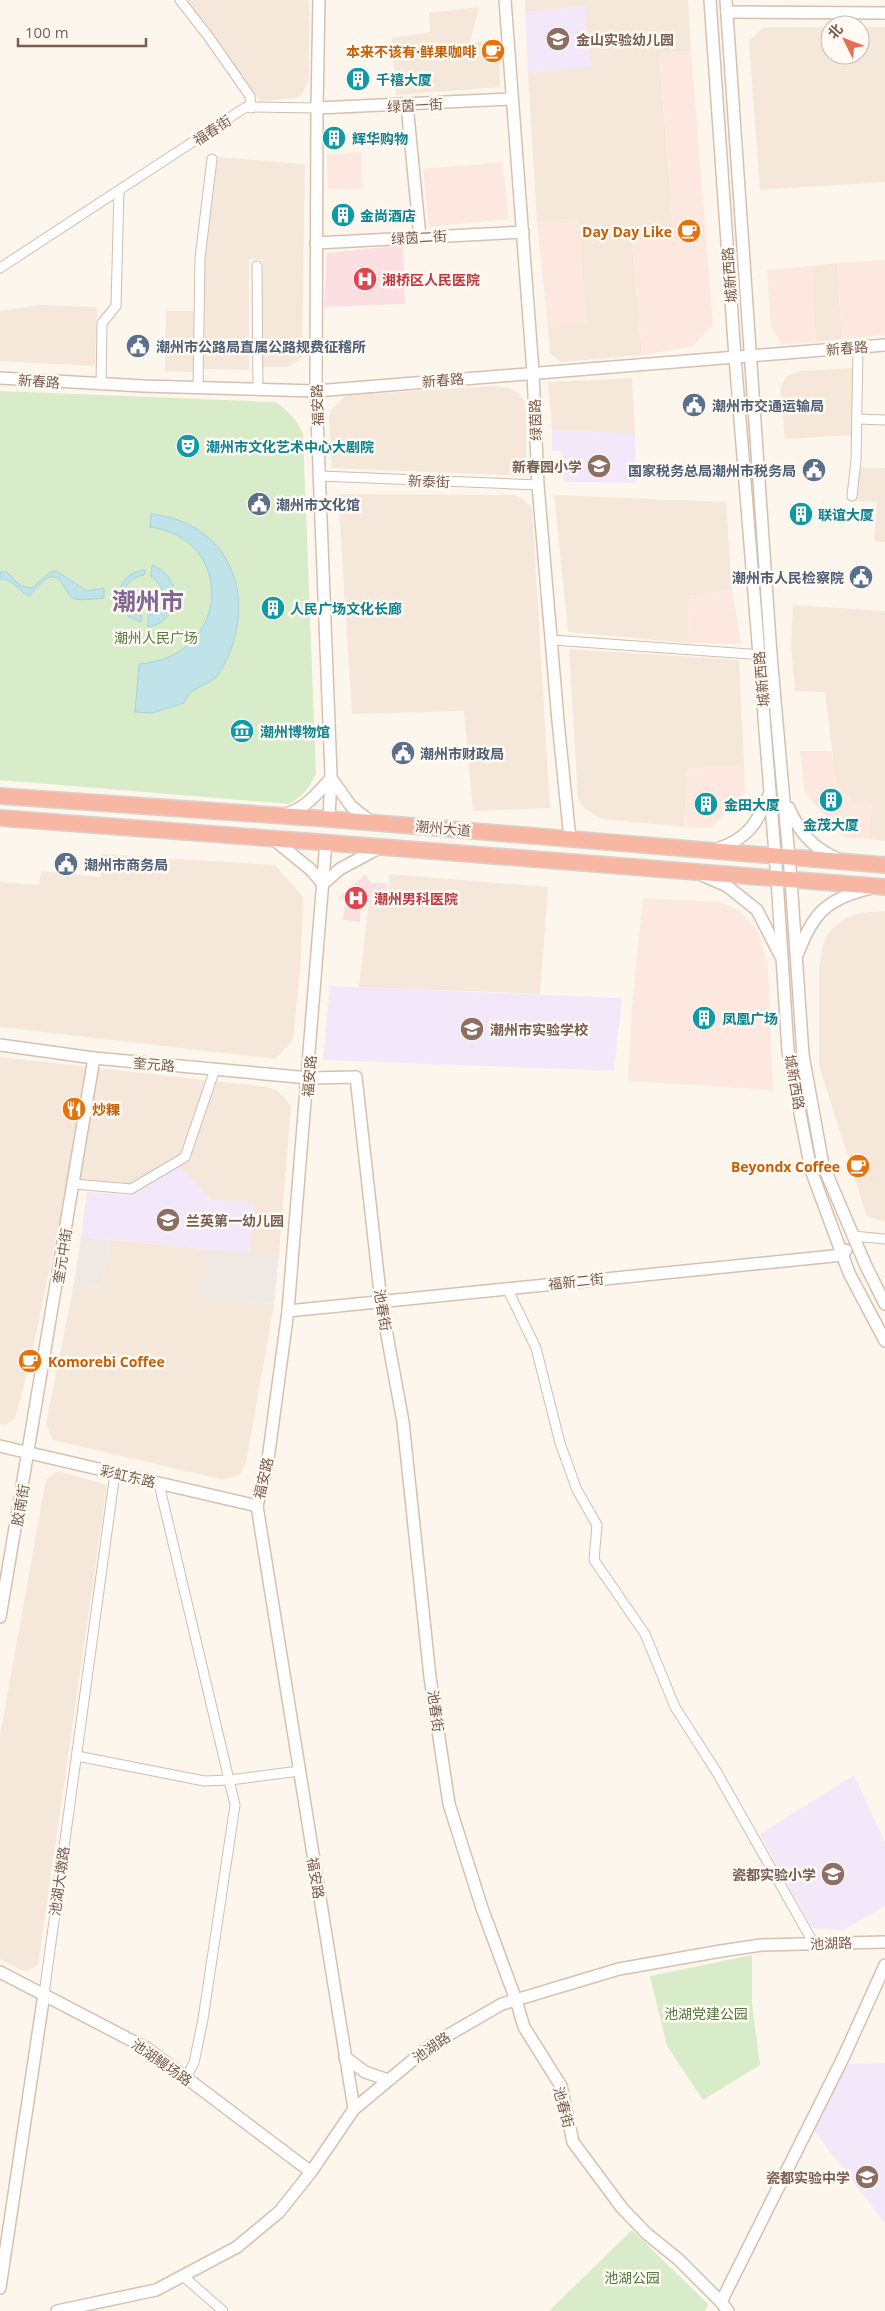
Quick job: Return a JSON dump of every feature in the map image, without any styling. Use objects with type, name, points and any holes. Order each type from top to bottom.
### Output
[{"type":"highway","name":"潮州大道","points":[[0,796],[279,816],[329,814],[372,823],[885,865]]},
{"type":"highway","name":"潮州大道","points":[[0,818],[326,842],[698,874],[880,887]]},
{"type":"street","points":[[180,0],[250,96],[251,108]]},
{"type":"street","name":"福安路","points":[[319,0],[316,391],[331,778],[329,814]]},
{"type":"street","name":"绿茵路","points":[[505,0],[533,372],[538,485],[570,839]]},
{"type":"street","name":"城新西路","points":[[710,0],[735,357],[770,794],[782,857],[796,956],[802,1054],[823,1165],[853,1236],[885,1304]]},
{"type":"street","points":[[727,6],[885,13]]},
{"type":"street","name":"城新西路","points":[[727,6],[772,655],[784,796],[782,857]]},
{"type":"street","name":"绿茵一街","points":[[317,108],[512,99]]},
{"type":"street","points":[[407,105],[420,237]]},
{"type":"street","name":"福春街","points":[[0,268],[246,107],[317,108]]},
{"type":"street","points":[[198,388],[200,258],[212,159]]},
{"type":"street","points":[[101,384],[102,323],[116,306],[119,191]]},
{"type":"street","name":"绿茵二街","points":[[316,243],[523,232]]},
{"type":"street","points":[[257,266],[258,389]]},
{"type":"street","name":"新春路","points":[[0,378],[198,388],[316,391],[885,345]]},
{"type":"street","points":[[852,496],[856,460],[858,347]]},
{"type":"street","points":[[857,419],[885,420]]},
{"type":"street","name":"新泰街","points":[[320,476],[538,485]]},
{"type":"street","points":[[552,640],[772,655]]},
{"type":"street","points":[[279,816],[297,810],[306,804],[331,778],[351,806],[372,823]]},
{"type":"street","points":[[710,851],[733,844],[748,833],[760,816],[770,794]]},
{"type":"street","points":[[784,796],[795,822],[806,838],[821,851],[842,861]]},
{"type":"street","points":[[272,838],[310,869],[323,884],[340,869],[381,847]]},
{"type":"street","name":"福安路","points":[[326,842],[309,1078],[288,1311],[267,1467],[256,1506],[354,2109]]},
{"type":"street","points":[[698,874],[726,886],[758,910],[782,961]]},
{"type":"street","name":"城新西路","points":[[784,880],[782,961],[788,1051],[811,1170],[849,1272],[885,1341]]},
{"type":"street","points":[[796,956],[805,934],[818,914],[834,899],[880,887]]},
{"type":"street","name":"奎元路","points":[[0,1045],[94,1058],[309,1078]]},
{"type":"street","name":"奎元中街","points":[[29,1453],[94,1058]]},
{"type":"street","points":[[74,1184],[131,1189],[185,1157],[215,1069]]},
{"type":"street","name":"池春街","points":[[309,1078],[356,1077],[381,1302],[403,1422],[430,1677],[449,1804],[482,1908],[516,2000],[524,2028],[561,2086],[573,2142],[622,2208],[647,2234],[678,2259],[722,2308]]},
{"type":"street","points":[[843,1255],[853,1236],[885,1239]]},
{"type":"street","name":"福新二街","points":[[288,1311],[843,1255]]},
{"type":"street","points":[[507,1288],[536,1348],[560,1443],[578,1490],[597,1525],[594,1560],[645,1634],[675,1707],[730,1796],[814,1944]]},
{"type":"street","name":"彩虹东路","points":[[0,1446],[256,1506]]},
{"type":"street","name":"胶南街","points":[[0,1617],[29,1453]]},
{"type":"street","name":"池湖大墩路","points":[[0,2288],[44,1994],[115,1473]]},
{"type":"street","points":[[159,1484],[235,1805],[203,2019],[194,2063],[186,2077]]},
{"type":"street","points":[[77,1756],[204,1781],[230,1780],[299,1771]]},
{"type":"street","name":"池湖路","points":[[57,2311],[156,2290],[237,2247],[278,2212],[311,2172],[354,2109],[431,2045],[502,2004],[618,1969],[761,1945],[885,1942]]},
{"type":"street","points":[[722,2308],[844,2056],[885,1964]]},
{"type":"street","name":"池湖鳗场路","points":[[0,1972],[148,2049],[311,2172]]},
{"type":"street","points":[[345,2057],[365,2072],[388,2080]]},
{"type":"street","points":[[183,2276],[223,2311]]},
{"type":"shaded area","points":[[186,0],[309,0],[309,80],[302,94],[296,98],[260,101]]},
{"type":"shaded area","points":[[525,0],[688,0],[691,51],[659,54],[674,238],[632,243],[642,355],[561,362],[550,353],[548,328],[586,322],[578,218],[537,222],[528,73],[591,66],[585,6],[525,12]]},
{"type":"shaded area","name":"金山实验幼儿园","points":[[585,6],[591,67],[528,73],[525,12]]},
{"type":"shaded area","points":[[479,7],[470,42],[499,42],[500,87],[396,95],[392,38],[430,32],[429,13]]},
{"type":"shaded area","points":[[764,27],[820,27],[820,65],[870,65],[870,27],[885,27],[885,182],[760,190],[749,41]]},
{"type":"shaded area","points":[[691,51],[713,324],[692,347],[642,355],[632,242],[674,238],[659,54]]},
{"type":"shaded area","points":[[361,152],[361,190],[328,189],[327,154]]},
{"type":"shaded area","points":[[218,157],[305,164],[302,357],[289,367],[262,367],[263,260],[249,259],[249,370],[204,369],[205,258]]},
{"type":"shaded area","points":[[502,162],[509,219],[429,227],[423,169]]},
{"type":"shaded area","points":[[578,218],[587,322],[548,328],[537,222]]},
{"type":"shaded area","name":"湘桥区人民医院","points":[[403,245],[405,304],[324,307],[327,253]]},
{"type":"shaded area","points":[[885,260],[885,335],[842,339],[837,263]]},
{"type":"shaded area","points":[[837,263],[842,339],[816,342],[811,266]]},
{"type":"shaded area","points":[[811,266],[816,342],[781,344],[771,326],[767,270]]},
{"type":"shaded area","points":[[39,305],[97,307],[95,366],[0,361],[0,311]]},
{"type":"shaded area","points":[[166,311],[194,311],[193,372],[165,371]]},
{"type":"shaded area","points":[[853,368],[854,435],[785,439],[780,388],[787,376],[800,371]]},
{"type":"shaded area","points":[[632,378],[635,434],[552,430],[548,382]]},
{"type":"shaded area","points":[[495,386],[509,388],[519,393],[524,401],[526,410],[526,476],[332,468],[329,418],[331,410],[343,398],[350,395]]},
{"type":"shaded area","name":"新春园小学","points":[[552,430],[635,434],[636,483],[564,482],[562,451],[552,451]]},
{"type":"shaded area","points":[[858,467],[885,468],[885,542],[874,541],[877,502],[856,501]]},
{"type":"shaded area","points":[[338,494],[515,495],[522,498],[532,508],[550,808],[473,811],[464,711],[352,714]]},
{"type":"shaded area","points":[[554,495],[726,502],[732,590],[689,596],[688,643],[568,632]]},
{"type":"shaded area","points":[[732,590],[741,644],[688,643],[689,596]]},
{"type":"shaded area","points":[[793,605],[885,611],[885,841],[868,839],[872,803],[853,802],[836,783],[825,692],[795,691],[791,645]]},
{"type":"shaded area","points":[[569,649],[739,660],[744,765],[687,769],[684,827],[601,819],[583,807],[578,798]]},
{"type":"shaded area","points":[[800,751],[832,751],[836,783],[853,802],[872,803],[868,839],[845,838],[805,793]]},
{"type":"shaded area","name":"金田大厦","points":[[744,765],[745,793],[711,828],[684,827],[687,769]]},
{"type":"shaded area","points":[[102,854],[275,865],[303,897],[301,960],[293,1040],[275,1059],[0,1027],[0,882],[39,885],[41,871],[100,877]]},
{"type":"shaded area","points":[[389,874],[548,887],[540,994],[359,987],[369,901],[388,901]]},
{"type":"shaded area","name":"潮州男科医院","points":[[365,875],[371,883],[387,883],[387,899],[372,898],[360,910],[360,922],[343,920],[345,903],[340,896]]},
{"type":"shaded area","name":"凤凰广场","points":[[643,898],[719,902],[740,911],[758,931],[768,967],[773,1090],[628,1081],[632,1006]]},
{"type":"shaded area","points":[[885,911],[885,1222],[871,1218],[866,1214],[819,1065],[819,967],[827,935],[834,927],[846,918],[859,913]]},
{"type":"shaded area","name":"潮州市实验学校","points":[[330,986],[622,998],[614,1071],[323,1060]]},
{"type":"shaded area","points":[[0,1057],[268,1087],[278,1091],[291,1106],[279,1255],[250,1253],[254,1203],[211,1200],[172,1159],[130,1184],[68,1180],[30,1363],[15,1418],[6,1425],[0,1424]]},
{"type":"shaded area","name":"兰英第一幼儿园","points":[[179,1166],[211,1200],[255,1203],[250,1253],[81,1237],[87,1192],[130,1195]]},
{"type":"shaded area","points":[[81,1237],[109,1240],[101,1288],[74,1284]]},
{"type":"shaded area","points":[[109,1240],[206,1249],[201,1298],[274,1304],[246,1463],[240,1474],[231,1478],[220,1479],[53,1440],[46,1424],[74,1284],[101,1288]]},
{"type":"shaded area","points":[[206,1249],[279,1255],[274,1304],[200,1298]]},
{"type":"shaded area","points":[[58,1471],[107,1485],[38,1965],[28,1971],[20,1970],[0,1959],[0,1736],[46,1479]]},
{"type":"shaded area","name":"瓷都实验小学","points":[[854,1775],[885,1842],[885,1906],[843,1930],[812,1928],[760,1834]]},
{"type":"shaded area","name":"瓷都实验中学","points":[[885,2063],[885,2223],[814,2131],[846,2064]]},
{"type":"green space","name":"潮州人民广场","points":[[0,391],[275,402],[284,408],[295,420],[303,434],[316,774],[298,798],[289,804],[0,780]]},
{"type":"green space","name":"池湖党建公园","points":[[752,1955],[752,2004],[760,2065],[703,2100],[667,2046],[650,1976]]},
{"type":"green space","name":"池湖公园","points":[[632,2230],[708,2304],[705,2311],[549,2311]]},
{"type":"water","points":[[151,514],[180,521],[203,533],[220,550],[232,571],[238,595],[238,620],[232,646],[220,672],[212,681],[192,692],[184,703],[152,713],[135,712],[139,664],[169,657],[192,641],[206,621],[212,597],[209,574],[198,552],[178,536],[150,527]]},
{"type":"water","points":[[152,565],[170,579],[174,588],[175,598],[173,608],[167,616],[159,623],[148,627],[148,616],[158,611],[164,597],[162,588],[151,577]]},
{"type":"water","points":[[145,570],[144,575],[129,582],[124,594],[128,607],[142,616],[141,622],[128,616],[118,601],[120,589],[125,580],[133,573]]},
{"type":"water","points":[[56,571],[87,591],[104,588],[104,598],[75,599],[71,597],[56,577],[46,579],[29,596],[9,581],[0,579],[0,572],[7,572],[21,586],[32,588],[50,572]]},
{"type":"place","name":"金山实验幼儿园","points":[[558,39]]},
{"type":"place","name":"本来不该有·鲜果咖啡","points":[[493,51]]},
{"type":"place","name":"千禧大厦","points":[[358,79]]},
{"type":"place","name":"辉华购物","points":[[334,138]]},
{"type":"place","name":"金尚酒店","points":[[343,215]]},
{"type":"place","name":"Day Day Like","points":[[689,231]]},
{"type":"place","name":"湘桥区人民医院","points":[[365,279]]},
{"type":"place","name":"潮州市公路局直属公路规费征稽所","points":[[138,346]]},
{"type":"place","name":"潮州市交通运输局","points":[[694,405]]},
{"type":"place","name":"潮州市文化艺术中心大剧院","points":[[188,446]]},
{"type":"place","name":"新春园小学","points":[[599,466]]},
{"type":"place","name":"国家税务总局潮州市税务局","points":[[814,470]]},
{"type":"place","name":"潮州市文化馆","points":[[259,504]]},
{"type":"place","name":"联谊大厦","points":[[801,514]]},
{"type":"place","name":"潮州市人民检察院","points":[[861,577]]},
{"type":"place","name":"人民广场文化长廊","points":[[273,608]]},
{"type":"place","name":"潮州博物馆","points":[[242,731]]},
{"type":"place","name":"潮州市财政局","points":[[403,753]]},
{"type":"place","name":"金茂大厦","points":[[831,800]]},
{"type":"place","name":"金田大厦","points":[[706,804]]},
{"type":"place","name":"潮州市商务局","points":[[66,864]]},
{"type":"place","name":"潮州男科医院","points":[[356,898]]},
{"type":"place","name":"凤凰广场","points":[[704,1018]]},
{"type":"place","name":"潮州市实验学校","points":[[472,1029]]},
{"type":"place","name":"炒粿","points":[[74,1109]]},
{"type":"place","name":"Beyondx Coffee","points":[[858,1166]]},
{"type":"place","name":"兰英第一幼儿园","points":[[168,1220]]},
{"type":"place","name":"Komorebi Coffee","points":[[30,1361]]},
{"type":"place","name":"瓷都实验小学","points":[[833,1874]]},
{"type":"place","name":"瓷都实验中学","points":[[867,2177]]},
{"type":"district","name":"潮州市","points":[[148,600]]}]
